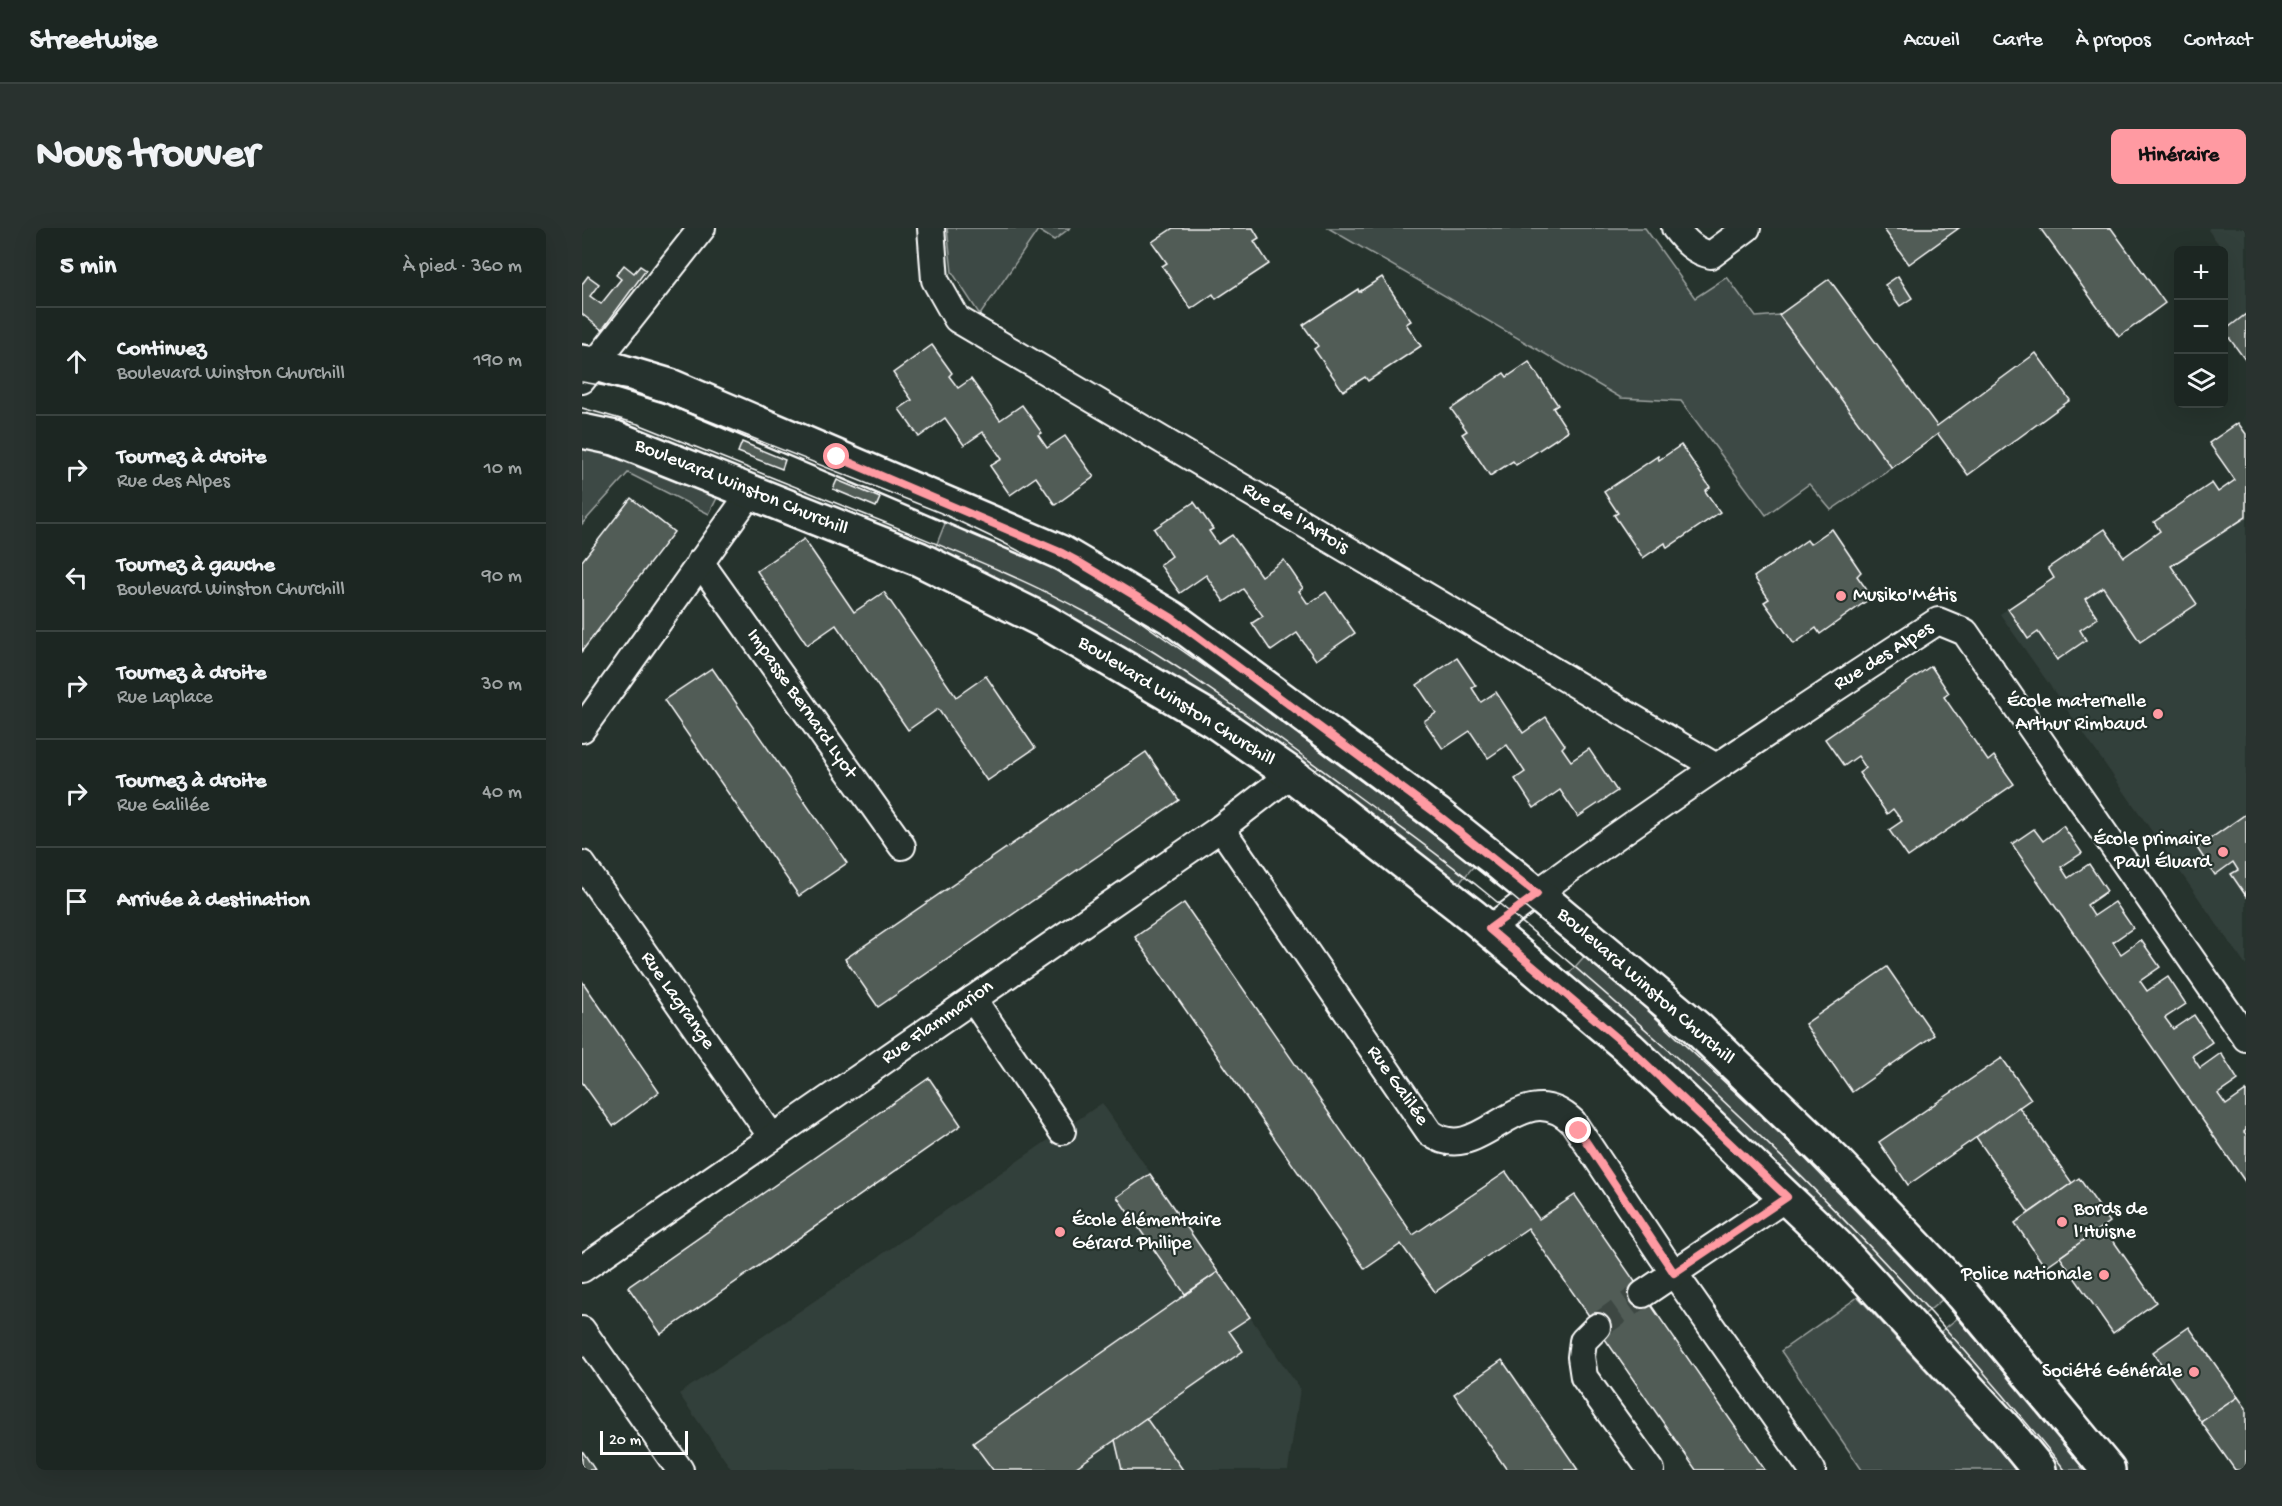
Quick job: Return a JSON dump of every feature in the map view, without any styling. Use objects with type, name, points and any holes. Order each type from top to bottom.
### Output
[{"type":"street","points":[[587,369],[702,228]]},
{"type":"street","name":"Rue de l'Artois","points":[[931,228],[935,280],[957,319],[1716,767]]},
{"type":"street","points":[[1675,228],[1685,241],[1699,252],[1711,255],[1747,228]]},
{"type":"street","name":"Boulevard Winston Churchill","points":[[587,369],[670,386],[1066,555],[1172,618],[1437,814],[1537,894],[1696,1028],[1837,1163],[1963,1295],[2108,1470]]},
{"type":"street","name":"Boulevard Winston Churchill","points":[[582,431],[615,438],[919,559],[1044,621],[1214,720],[1291,774],[1489,929],[1629,1048],[1837,1246],[2007,1431],[2038,1470]]},
{"type":"street","points":[[582,729],[751,492]]},
{"type":"street","name":"Impasse Bernard Lyot","points":[[700,562],[902,846]]},
{"type":"street","name":"Rue des Alpes","points":[[1489,929],[1606,842],[1938,621],[1965,632],[2246,1038]]},
{"type":"street","name":"Rue Flammarion","points":[[582,1269],[1221,828],[1291,774]]},
{"type":"street","name":"Rue Galilée","points":[[1221,828],[1430,1133],[1447,1140],[1472,1139],[1519,1111],[1535,1107],[1552,1110],[1566,1116],[1579,1131],[1674,1273],[1812,1470]]},
{"type":"street","name":"Rue Lagrange","points":[[582,864],[772,1137]]},
{"type":"street","points":[[973,999],[1062,1131]]},
{"type":"street","points":[[1643,1294],[1787,1197]]},
{"type":"street","points":[[1597,1327],[1583,1341],[1581,1358],[1584,1377],[1651,1470]]},
{"type":"street","points":[[582,1330],[680,1470]]},
{"type":"shaded area","points":[[947,228],[1070,228],[1054,240],[1038,230],[980,315],[952,272]]},
{"type":"shaded area","points":[[1328,228],[1645,228],[1695,298],[1727,277],[1756,317],[1779,315],[1892,468],[1831,510],[1809,484],[1766,515],[1681,401],[1621,398]]},
{"type":"shaded area","points":[[2209,228],[2246,228],[2246,361],[2228,336],[2228,261],[2230,259],[2228,246],[2220,246],[2208,230]]},
{"type":"shaded area","name":"École maternelle Arthur Rimbaud","points":[[2238,423],[2246,434],[2246,966],[2000,614],[2054,578],[2048,568],[2105,529],[2124,556],[2160,531],[2154,522],[2212,483],[2218,491],[2235,480],[2209,443]]},
{"type":"shaded area","points":[[582,447],[720,492],[709,514],[628,473],[582,524]]},
{"type":"shaded area","points":[[950,511],[1104,588],[1479,860],[1456,887],[934,551]]},
{"type":"shaded area","points":[[1589,951],[1701,1049],[1949,1294],[1920,1318],[1566,977]]},
{"type":"shaded area","points":[[1102,1103],[1300,1389],[1288,1470],[732,1470],[679,1394]]},
{"type":"shaded area","points":[[1858,1297],[1994,1444],[2015,1470],[1862,1470],[1781,1351]]},
{"type":"shaded area","points":[[1964,1313],[2097,1470],[2052,1470],[1934,1337]]},
{"type":"building","points":[[1173,228],[1253,228],[1259,238],[1254,241],[1269,264],[1216,299],[1213,294],[1191,309],[1162,266],[1167,263],[1152,242]]},
{"type":"building","points":[[1883,228],[1959,228],[1909,264]]},
{"type":"building","points":[[2040,228],[2111,228],[2165,303],[2119,337]]},
{"type":"building","points":[[624,265],[634,273],[640,266],[646,270],[602,330],[582,314],[582,284],[588,276],[599,284],[590,296],[601,304],[621,279],[616,275]]},
{"type":"building","points":[[1898,276],[1912,298],[1900,306],[1885,285]]},
{"type":"building","points":[[1382,277],[1411,321],[1406,324],[1421,346],[1368,381],[1365,377],[1343,391],[1314,349],[1318,346],[1303,325],[1358,289],[1359,292]]},
{"type":"building","points":[[1829,279],[1937,426],[2036,353],[2070,400],[1968,475],[1938,434],[1892,468],[1779,315]]},
{"type":"building","points":[[2246,314],[2246,361],[2228,336],[2228,328]]},
{"type":"building","points":[[932,345],[952,373],[949,376],[958,388],[971,379],[1000,420],[1022,405],[1042,433],[1038,435],[1047,448],[1065,436],[1094,477],[1055,505],[1036,477],[1010,495],[990,466],[1002,459],[983,432],[964,445],[945,418],[919,437],[899,409],[912,400],[893,373]]},
{"type":"building","points":[[1529,362],[1558,405],[1553,408],[1568,431],[1516,465],[1513,461],[1490,476],[1462,434],[1467,431],[1451,409],[1504,373],[1507,377]]},
{"type":"building","points":[[2238,423],[2246,434],[2246,517],[2171,566],[2197,604],[2140,642],[2103,587],[2085,599],[2098,618],[2080,630],[2086,640],[2057,660],[2038,632],[2028,639],[2008,609],[2054,578],[2048,568],[2105,529],[2124,557],[2160,531],[2154,522],[2212,483],[2218,492],[2235,480],[2209,443]]},
{"type":"building","points":[[742,442],[785,460],[782,469],[738,452]]},
{"type":"building","points":[[1681,445],[1710,487],[1705,491],[1720,512],[1667,548],[1665,543],[1643,558],[1614,515],[1618,513],[1604,492],[1658,456],[1659,460]]},
{"type":"building","points":[[837,480],[880,498],[876,507],[833,489]]},
{"type":"building","points":[[631,498],[674,532],[582,651],[582,561]]},
{"type":"building","points":[[1194,502],[1213,529],[1209,531],[1218,544],[1232,535],[1261,576],[1284,560],[1303,588],[1299,591],[1308,604],[1326,592],[1355,633],[1316,660],[1297,633],[1271,651],[1252,623],[1263,616],[1243,589],[1224,602],[1206,575],[1180,593],[1160,565],[1172,556],[1154,529]]},
{"type":"building","points":[[1832,529],[1861,572],[1857,576],[1872,597],[1820,634],[1816,628],[1794,644],[1764,602],[1769,599],[1754,577],[1807,540],[1810,544]]},
{"type":"building","points":[[804,539],[854,612],[884,592],[956,697],[986,676],[1035,748],[987,781],[938,709],[908,730],[836,625],[807,645],[757,571]]},
{"type":"building","points":[[1457,658],[1476,686],[1472,688],[1481,702],[1496,692],[1523,733],[1546,717],[1565,745],[1562,748],[1571,761],[1589,749],[1617,791],[1578,817],[1560,790],[1534,808],[1515,779],[1525,772],[1507,745],[1488,758],[1470,731],[1443,749],[1424,721],[1436,713],[1417,685]]},
{"type":"building","points":[[1931,666],[1949,693],[1944,697],[1988,761],[1994,756],[2014,784],[1908,857],[1889,830],[1902,821],[1893,809],[1887,814],[1859,773],[1866,768],[1858,756],[1844,766],[1825,739]]},
{"type":"building","points":[[712,668],[847,863],[799,896],[664,700]]},
{"type":"building","points":[[1146,752],[1179,800],[878,1007],[845,959]]},
{"type":"building","name":"École primaire Paul Éluard","points":[[2246,814],[2246,896],[2231,874],[2238,870],[2233,862],[2215,875],[2197,848]]},
{"type":"building","points":[[2063,826],[2082,853],[2061,867],[2068,878],[2089,864],[2107,891],[2087,905],[2094,916],[2115,902],[2133,928],[2113,942],[2121,954],[2141,940],[2160,967],[2140,981],[2147,991],[2168,977],[2186,1004],[2165,1018],[2173,1029],[2194,1015],[2212,1042],[2192,1056],[2200,1068],[2221,1053],[2238,1080],[2218,1094],[2226,1105],[2246,1091],[2246,1130],[2244,1132],[2246,1134],[2246,1183],[2012,844],[2034,829],[2043,841]]},
{"type":"building","points":[[1184,903],[1413,1235],[1506,1172],[1539,1219],[1575,1195],[1765,1470],[1696,1470],[1528,1228],[1435,1292],[1401,1244],[1365,1269],[1135,937]]},
{"type":"building","points":[[1887,967],[1934,1035],[1852,1092],[1805,1024]]},
{"type":"building","points":[[582,981],[659,1092],[613,1126],[582,1082]]},
{"type":"building","points":[[2002,1058],[2031,1099],[1908,1185],[1879,1142]]},
{"type":"building","points":[[929,1078],[961,1125],[661,1334],[628,1287]]},
{"type":"building","points":[[2019,1107],[2072,1183],[2029,1213],[1976,1137]]},
{"type":"building","points":[[1150,1174],[1218,1272],[1185,1294],[1117,1197]]},
{"type":"building","name":"Bords de l'Huisne","points":[[2079,1178],[2110,1222],[2045,1267],[2015,1223]]},
{"type":"building","name":"Police nationale","points":[[2103,1226],[2156,1302],[2113,1333],[2060,1257]]},
{"type":"building","points":[[1218,1272],[1250,1317],[1229,1331],[1243,1351],[1072,1470],[993,1470],[973,1443]]},
{"type":"building","name":"Société Générale","points":[[2189,1327],[2238,1397],[2201,1422],[2153,1352]]},
{"type":"building","points":[[1502,1360],[1578,1470],[1507,1470],[1454,1394]]},
{"type":"building","points":[[2238,1397],[2246,1408],[2246,1470],[2235,1470],[2201,1422]]},
{"type":"building","points":[[1146,1418],[1183,1470],[1122,1470],[1115,1440]]},
{"type":"building","points":[[583,1452],[595,1470],[582,1470]]},
{"type":"tunnel","points":[[1597,1327],[1643,1294]]},
{"type":"tram line","points":[[582,382],[628,390],[662,402],[941,513],[1000,541],[1104,596],[1223,679],[1483,872],[1642,1005],[1791,1144],[1936,1293],[2085,1470]]},
{"type":"tram line","points":[[582,408],[638,424],[986,564],[1121,632],[1188,674],[1253,719],[1485,892],[1641,1025],[1717,1094],[1862,1239],[1932,1314],[2065,1470]]},
{"type":"place","name":"Musiko'Métis","points":[[1841,596]]},
{"type":"place","name":"École maternelle Arthur Rimbaud","points":[[2158,714]]},
{"type":"place","name":"École primaire Paul Éluard","points":[[2223,852]]},
{"type":"place","name":"Bords de l'Huisne","points":[[2062,1222]]},
{"type":"place","name":"École élémentaire Gérard Philipe","points":[[1060,1232]]},
{"type":"place","name":"Police nationale","points":[[2104,1275]]},
{"type":"place","name":"Société Générale","points":[[2194,1372]]},
{"type":"route","points":[[837,457],[1077,561],[1172,618],[1437,814],[1537,894],[1489,929],[1629,1048],[1787,1197],[1674,1273],[1579,1131]]}]
